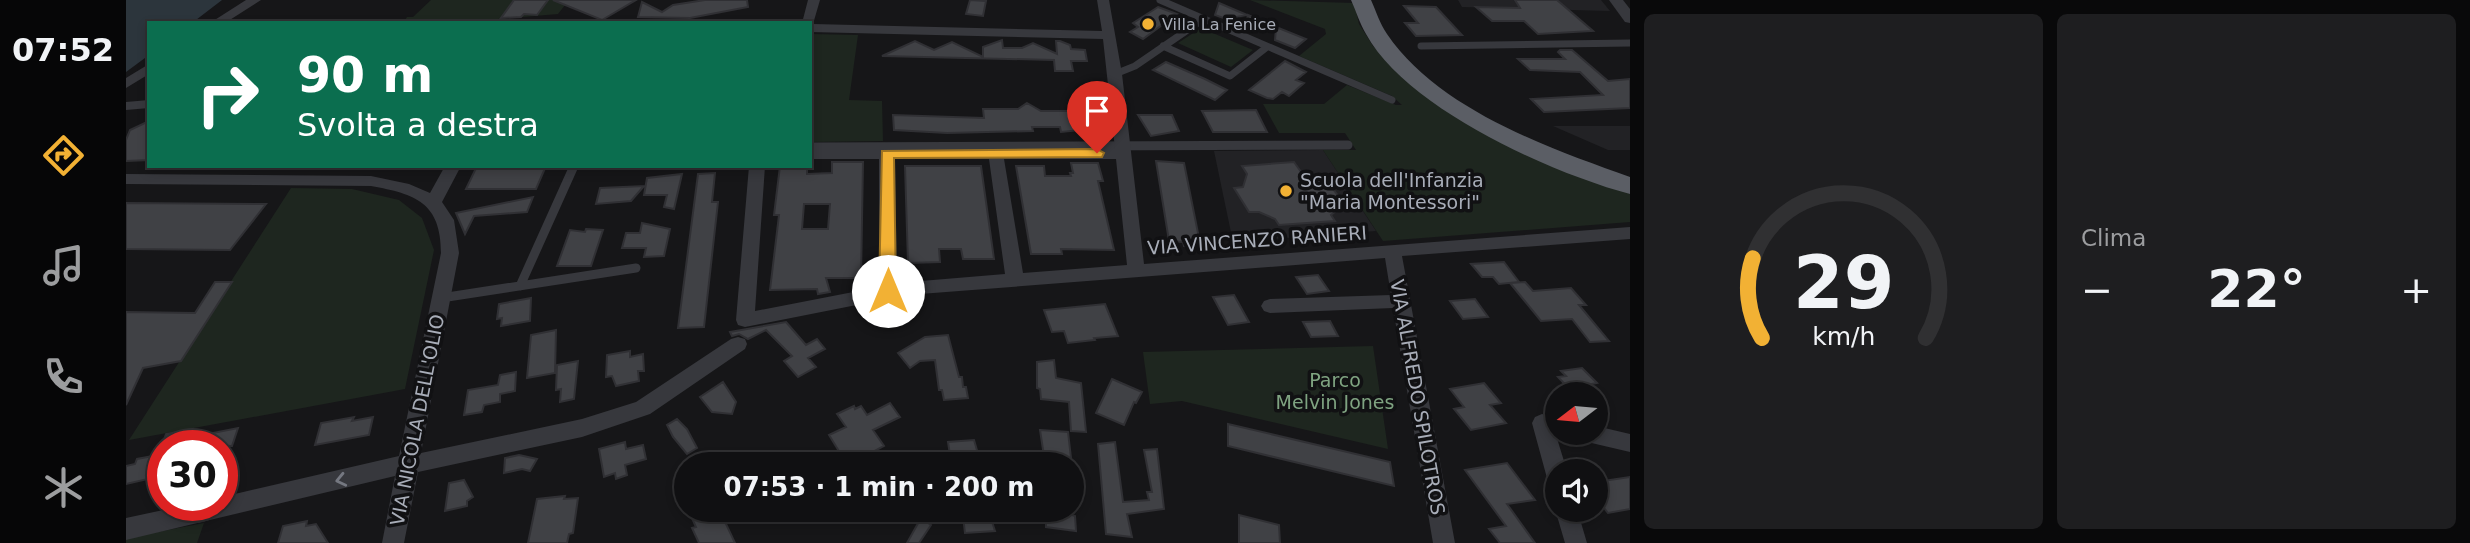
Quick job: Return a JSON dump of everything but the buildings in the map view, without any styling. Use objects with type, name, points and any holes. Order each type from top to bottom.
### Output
[{"type":"highway","points":[[1361,0],[1370,27],[1386,51],[1425,86],[1499,132],[1594,168],[1630,176]]},
{"type":"highway","points":[[1377,0],[1379,13],[1395,43],[1427,75],[1518,131],[1630,186]]},
{"type":"street","points":[[219,21],[255,0]]},
{"type":"street","points":[[809,21],[814,0]]},
{"type":"street","points":[[1102,0],[1115,74],[1136,271]]},
{"type":"street","points":[[1616,0],[1630,19]]},
{"type":"street","points":[[812,28],[1107,35]]},
{"type":"street","points":[[126,84],[147,69]]},
{"type":"street","points":[[126,106],[147,104]]},
{"type":"street","points":[[812,154],[1122,150]]},
{"type":"street","points":[[996,153],[1015,280]]},
{"type":"street","points":[[887,154],[888,291]]},
{"type":"street","points":[[126,179],[371,181],[399,185],[419,193],[433,203],[452,168]]},
{"type":"street","name":"VIA VINCENZO RANIERI","points":[[757,168],[745,320],[888,291],[1630,233]]},
{"type":"street","name":"VIA NICOLA DELL'OLIO","points":[[393,543],[451,234],[448,221],[433,203]]},
{"type":"street","name":"VIA ALFREDO SPILOTROS","points":[[1392,251],[1444,543]]},
{"type":"street","points":[[1269,307],[1401,301]]},
{"type":"street","points":[[126,530],[408,464],[582,428],[643,408],[738,344]]},
{"type":"street","points":[[1608,438],[1630,443]]},
{"type":"street","points":[[1570,522],[1576,543]]},
{"type":"lane","points":[[1160,0],[1392,100]]},
{"type":"lane","points":[[1115,74],[1135,66],[1202,20]]},
{"type":"lane","points":[[1421,46],[1630,43]]},
{"type":"lane","points":[[1163,46],[1230,76],[1267,47]]},
{"type":"lane","points":[[812,147],[1122,150],[1348,145]]},
{"type":"lane","points":[[520,286],[573,168]]},
{"type":"lane","points":[[441,298],[636,268]]},
{"type":"shaded area","points":[[126,0],[222,0],[195,21],[147,21],[147,56],[126,72]]},
{"type":"shaded area","points":[[1458,0],[1601,0],[1610,11],[1462,7]]},
{"type":"shaded area","points":[[1553,126],[1630,126],[1630,150],[1608,150]]},
{"type":"shaded area","name":"Scuola dell'Infanzia \"Maria Montessori\"","points":[[1323,150],[1376,231],[1233,242],[1214,151]]},
{"type":"green space","points":[[431,0],[569,0],[558,14],[474,21],[404,21],[407,17],[413,17]]},
{"type":"green space","points":[[1250,0],[1354,3],[1359,24],[1373,46],[1403,77],[1630,194],[1630,222],[1383,241],[1323,150],[1356,150],[1345,133],[1279,133],[1263,104],[1324,104],[1347,85],[1402,105],[1392,96],[1299,56],[1326,34],[1325,29]]},
{"type":"green space","points":[[1201,28],[1253,50],[1231,67],[1178,43]]},
{"type":"green space","points":[[812,34],[858,35],[849,100],[882,101],[883,141],[812,142]]},
{"type":"green space","points":[[291,188],[352,189],[399,200],[422,218],[434,250],[405,389],[183,430],[147,430],[147,437],[129,440]]},
{"type":"green space","name":"Parco Melvin Jones","points":[[1373,346],[1388,449],[1182,401],[1150,404],[1143,352]]},
{"type":"green space","points":[[204,523],[197,543],[126,543],[126,538]]},
{"type":"place","name":"Villa La Fenice","points":[[1148,24]]},
{"type":"place","name":"Scuola dell'Infanzia \"Maria Montessori\"","points":[[1286,191]]},
{"type":"route","points":[[888,291],[887,154],[1097,153]]}]
